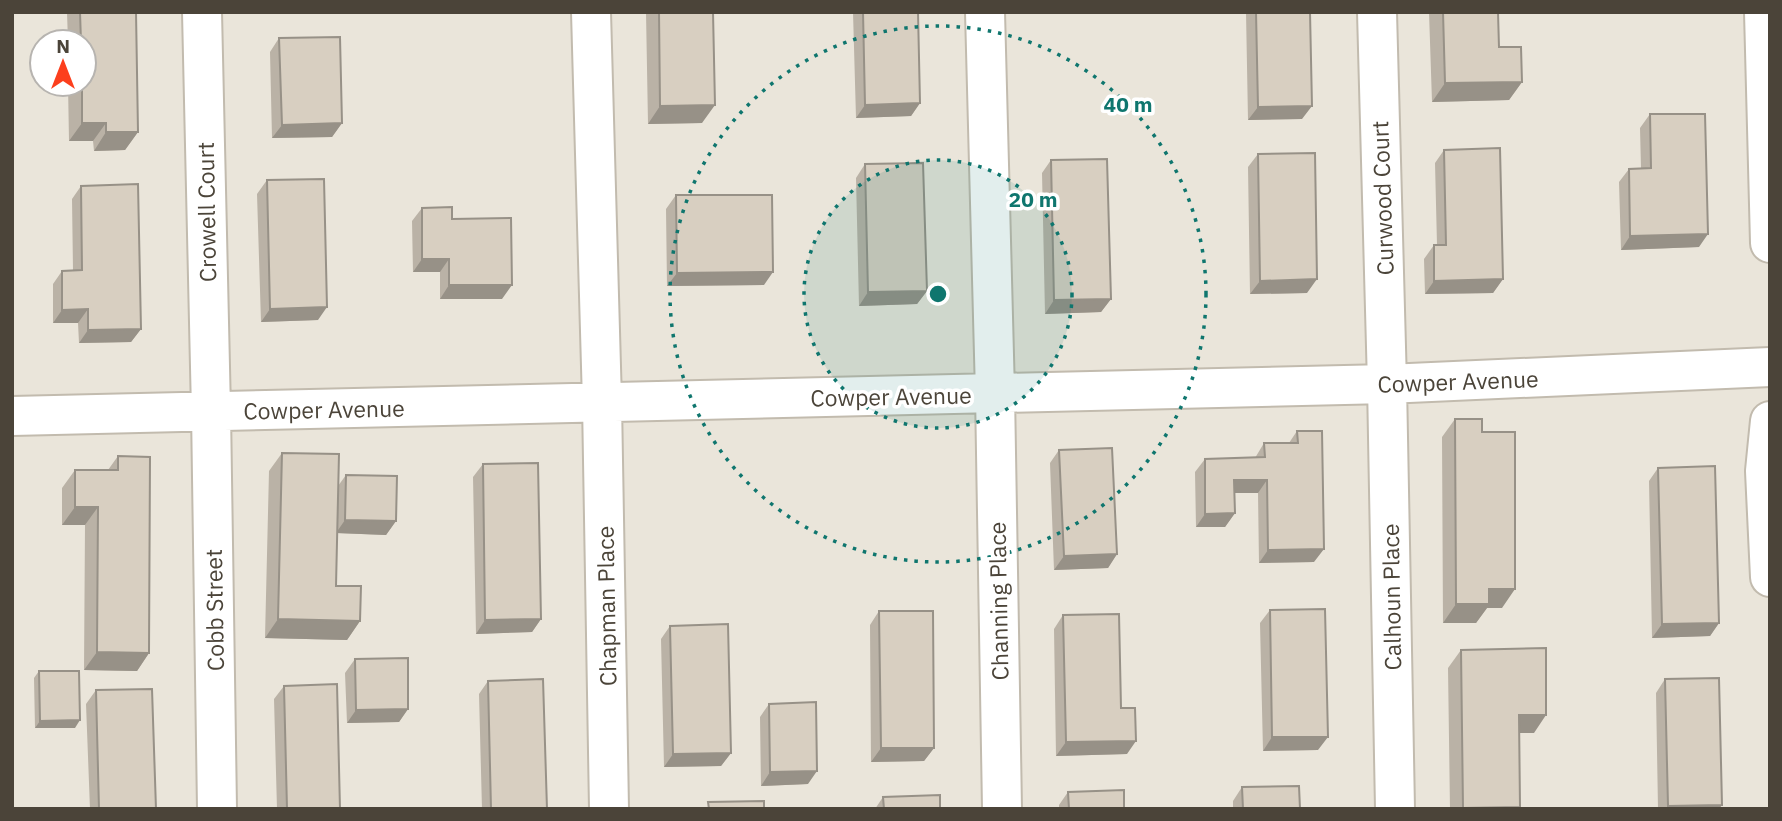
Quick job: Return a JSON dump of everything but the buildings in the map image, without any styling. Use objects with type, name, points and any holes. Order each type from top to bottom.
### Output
[{"type":"street","name":"Crowell Court","points":[[202,12],[211,411]]},
{"type":"street","points":[[591,12],[602,402]]},
{"type":"street","points":[[985,12],[995,393]]},
{"type":"street","name":"Curwood Court","points":[[1377,12],[1387,384]]},
{"type":"street","points":[[1765,12],[1770,243]]},
{"type":"street","name":"Cowper Avenue","points":[[12,416],[1387,384],[1770,367]]},
{"type":"street","name":"Calhoun Place","points":[[1387,384],[1395,809]]},
{"type":"street","name":"Channing Place","points":[[995,393],[1002,809]]},
{"type":"street","name":"Chapman Place","points":[[602,402],[610,809]]},
{"type":"street","name":"Cobb Street","points":[[211,411],[216,809]]},
{"type":"street","points":[[1770,421],[1765,471],[1770,576]]},
{"type":"shaded area","points":[[12,12],[1770,12],[1770,809],[12,809]]}]
